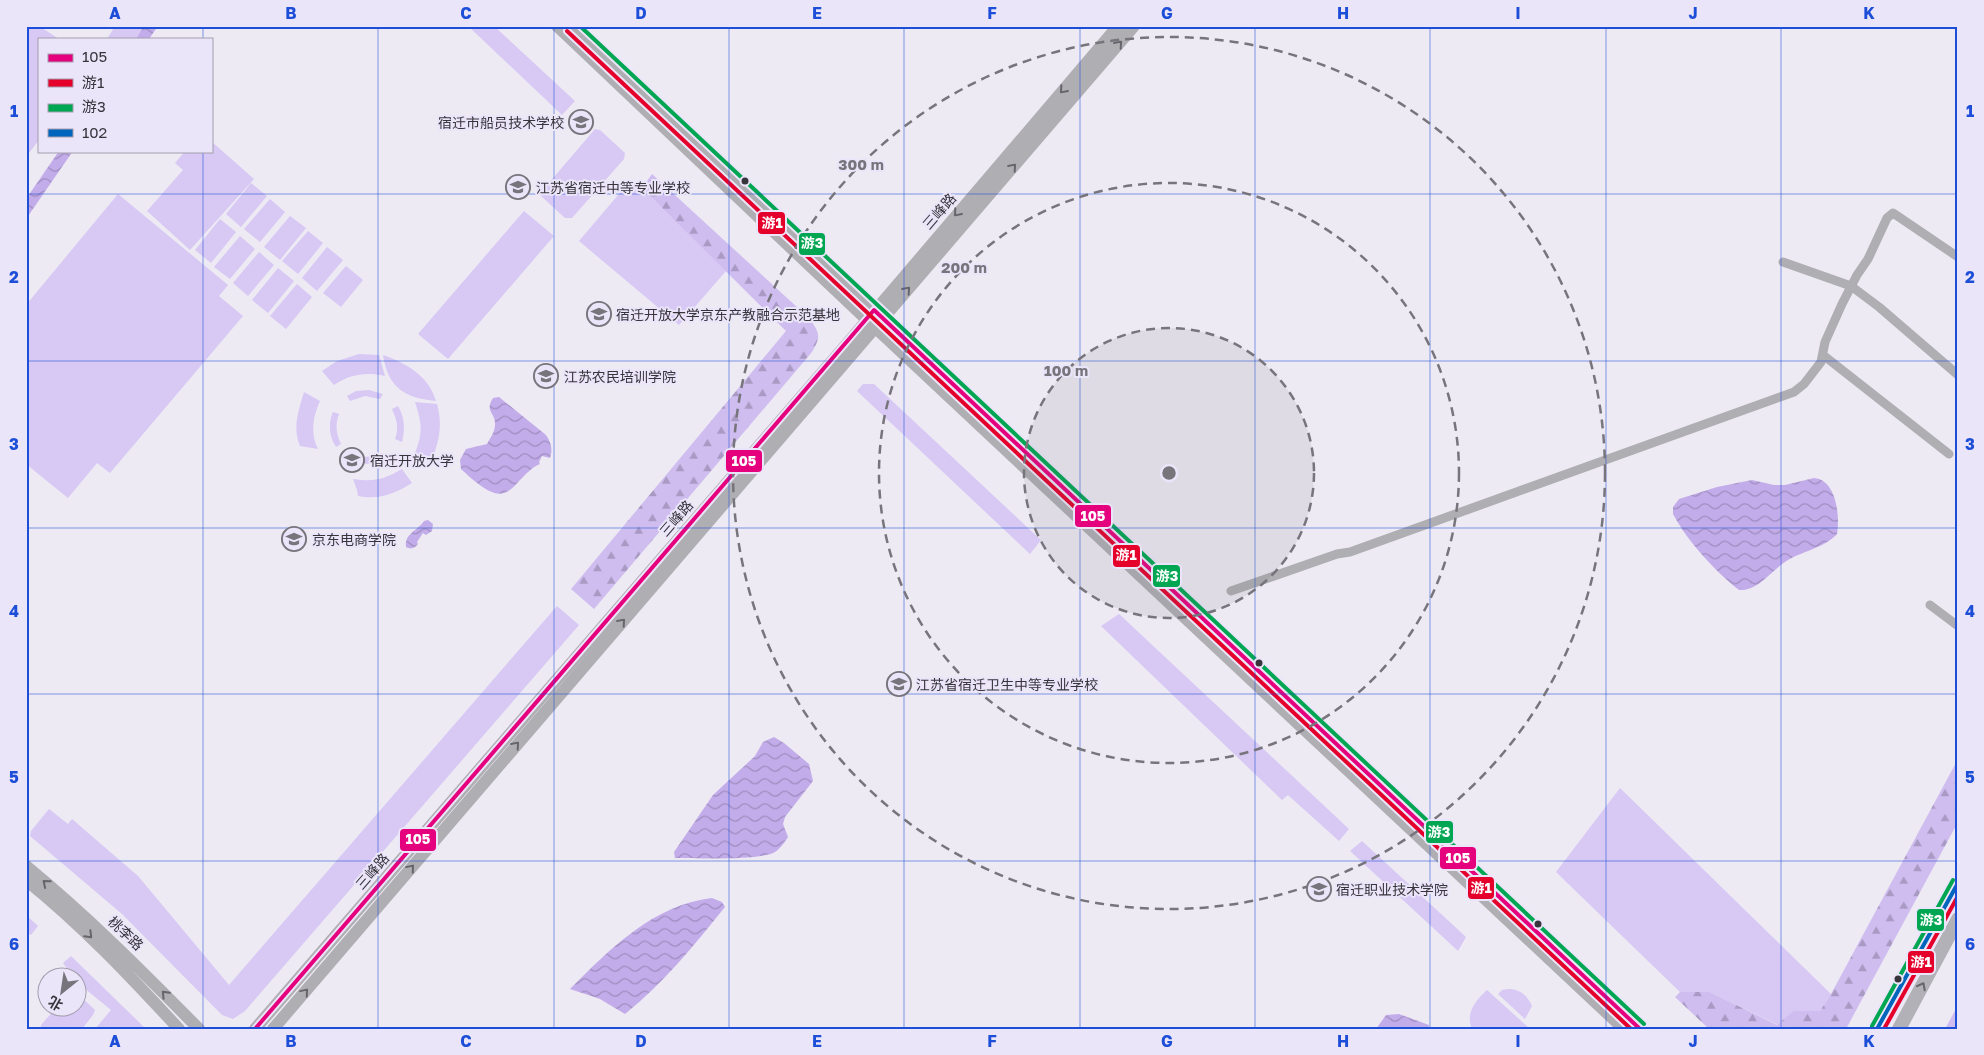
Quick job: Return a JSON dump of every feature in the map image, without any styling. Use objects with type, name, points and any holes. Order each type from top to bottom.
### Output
[{"type":"main road","points":[[557,26],[1640,1029]]},
{"type":"main road","points":[[571,26],[874,319],[1624,1029]]},
{"type":"main road","name":"三峰路","points":[[273,1029],[874,319],[1118,26]]},
{"type":"main road","name":"三峰路","points":[[255,1029],[874,319],[1134,26]]},
{"type":"main road","name":"桃李路","points":[[26,866],[76,908],[123,952],[199,1029]]},
{"type":"main road","name":"桃李路","points":[[26,880],[69,915],[121,966],[179,1029]]},
{"type":"main road","points":[[1877,1029],[1958,883]]},
{"type":"main road","points":[[1899,1029],[1958,919]]},
{"type":"street","points":[[1230,591],[1337,554],[1350,552],[1785,396],[1804,384],[1818,366],[1823,355],[1825,342],[1851,286],[1868,259],[1888,218],[1893,213],[1958,258]]},
{"type":"street","points":[[1783,262],[1851,286],[1880,307],[1958,375]]},
{"type":"street","points":[[1823,355],[1949,454]]},
{"type":"street","points":[[1930,605],[1958,626]]},
{"type":"shaded area","points":[[26,26],[39,26],[57,38],[38,38],[38,141],[26,157]]},
{"type":"shaded area","points":[[115,26],[144,26],[137,38],[108,38]]},
{"type":"shaded area","points":[[468,26],[494,26],[575,101],[562,115]]},
{"type":"shaded area","points":[[595,129],[600,130],[625,153],[624,159],[572,218],[565,218],[541,196],[542,191]]},
{"type":"shaded area","points":[[212,142],[254,179],[190,250],[147,211],[183,170],[175,163],[184,152],[212,152]]},
{"type":"shaded area","points":[[630,181],[640,190],[642,188],[726,271],[679,325],[579,241]]},
{"type":"shaded area","points":[[251,183],[267,196],[241,227],[226,214]]},
{"type":"shaded area","points":[[118,194],[228,285],[219,296],[243,316],[110,473],[97,463],[68,498],[26,464],[26,305]]},
{"type":"shaded area","points":[[270,199],[285,212],[260,242],[244,229]]},
{"type":"shaded area","points":[[524,211],[554,236],[448,359],[418,334]]},
{"type":"shaded area","points":[[290,216],[306,228],[280,260],[264,247]]},
{"type":"shaded area","points":[[220,219],[236,232],[211,263],[195,250]]},
{"type":"shaded area","points":[[308,231],[323,243],[298,274],[282,261]]},
{"type":"shaded area","points":[[240,236],[255,249],[230,279],[214,267]]},
{"type":"shaded area","points":[[327,247],[343,260],[317,291],[302,278]]},
{"type":"shaded area","points":[[259,252],[274,265],[248,296],[233,283]]},
{"type":"shaded area","points":[[346,266],[363,280],[341,307],[323,293]]},
{"type":"shaded area","points":[[278,268],[294,281],[268,313],[252,300]]},
{"type":"shaded area","points":[[297,284],[312,297],[286,329],[270,316]]},
{"type":"shaded area","points":[[359,354],[379,355],[385,376],[359,375],[346,378],[334,385],[322,371],[337,361]]},
{"type":"shaded area","points":[[383,355],[408,366],[416,372],[428,384],[436,401],[415,397],[400,389],[389,376]]},
{"type":"shaded area","points":[[863,384],[874,384],[1041,540],[1030,554],[857,391]]},
{"type":"shaded area","points":[[369,390],[383,394],[380,399],[365,396],[350,401],[347,396],[356,391]]},
{"type":"shaded area","points":[[304,392],[320,401],[313,425],[318,449],[300,446],[298,439],[296,425]]},
{"type":"shaded area","points":[[415,402],[437,404],[440,419],[439,433],[431,462],[415,453],[421,428]]},
{"type":"shaded area","points":[[398,406],[404,424],[402,442],[395,439],[397,424],[392,409]]},
{"type":"shaded area","points":[[333,412],[339,414],[337,429],[341,444],[336,447],[330,430]]},
{"type":"shaded area","points":[[384,453],[388,458],[379,462],[365,464],[351,461],[354,455],[369,457]]},
{"type":"shaded area","points":[[402,469],[412,483],[380,497],[358,496],[353,479],[378,479]]},
{"type":"shaded area","points":[[557,606],[579,625],[245,1011],[233,1019],[222,1015],[122,914],[30,836],[31,831],[49,809],[68,824],[72,819],[138,876],[229,985]]},
{"type":"shaded area","points":[[1119,614],[1349,829],[1339,841],[1288,795],[1282,800],[1101,626]]},
{"type":"shaded area","points":[[1620,788],[1831,994],[1820,1011],[1793,1011],[1778,1025],[1710,992],[1680,992],[1556,872]]},
{"type":"shaded area","points":[[1362,841],[1466,937],[1458,951],[1350,851]]},
{"type":"shaded area","points":[[26,915],[38,926],[31,935],[26,932]]},
{"type":"shaded area","points":[[71,956],[83,968],[67,968],[63,963]]},
{"type":"shaded area","points":[[88,973],[146,1029],[95,1029],[111,1010],[88,991]]},
{"type":"shaded area","points":[[1487,990],[1530,1029],[1472,1029],[1470,1023],[1471,1012],[1479,998]]},
{"type":"shaded area","points":[[1502,990],[1520,991],[1530,1002],[1532,1006],[1525,1019],[1498,994]]},
{"type":"shaded area","points":[[88,1003],[95,1010],[82,1029],[41,1029],[41,1025],[47,1018],[88,1018]]},
{"type":"green space","points":[[652,174],[810,319],[816,328],[818,338],[812,352],[594,609],[571,589],[786,331],[642,188]]},
{"type":"green space","points":[[1958,759],[1958,822],[1846,1029],[1709,1029],[1675,997],[1680,992],[1710,992],[1777,1025],[1793,1011],[1820,1011]]},
{"type":"green space","points":[[1958,1005],[1958,1029],[1945,1029]]},
{"type":"water","points":[[144,26],[158,26],[150,38],[137,38]]},
{"type":"water","points":[[58,152],[72,152],[26,219],[26,199]]},
{"type":"water","points":[[499,397],[546,435],[550,443],[551,454],[550,458],[542,456],[540,464],[529,471],[510,490],[499,494],[487,490],[470,477],[461,469],[460,460],[466,449],[487,444],[495,428],[495,421],[490,406],[493,398]]},
{"type":"water","points":[[1814,478],[1822,480],[1832,492],[1837,509],[1837,534],[1819,547],[1785,562],[1758,584],[1746,589],[1739,590],[1711,565],[1686,535],[1673,514],[1673,507],[1679,499],[1717,487],[1752,480],[1774,485],[1785,485]]},
{"type":"water","points":[[428,520],[433,524],[432,531],[426,535],[423,533],[417,542],[418,544],[414,547],[406,547],[409,536],[424,521]]},
{"type":"water","points":[[774,737],[809,764],[813,781],[785,817],[783,824],[788,837],[779,849],[767,855],[756,857],[675,858],[674,852],[713,795],[755,756],[763,742]]},
{"type":"water","points":[[712,898],[722,902],[725,907],[666,977],[625,1014],[600,999],[570,989],[617,944],[652,919],[691,902]]},
{"type":"water","points":[[1399,1014],[1429,1025],[1429,1029],[1376,1029],[1386,1015]]},
{"type":"transit line","name":"游3","points":[[580,26],[1644,1024]]},
{"type":"transit line","name":"游1","points":[[567,31],[1631,1029]]},
{"type":"transit line","name":"105","points":[[255,1029],[874,310],[1640,1029]]},
{"type":"transit line","name":"游3","points":[[1872,1026],[1953,880]]},
{"type":"transit line","name":"102","points":[[1877,1029],[1958,883]]},
{"type":"transit line","name":"游1","points":[[1884,1029],[1958,896]]},
{"type":"place","name":"宿迁市船员技术学校","points":[[581,122]]},
{"type":"place","name":"江苏省宿迁中等专业学校","points":[[518,187]]},
{"type":"place","name":"宿迁开放大学京东产教融合示范基地","points":[[599,314]]},
{"type":"place","name":"江苏农民培训学院","points":[[546,376]]},
{"type":"place","name":"宿迁开放大学","points":[[352,460]]},
{"type":"place","name":"京东电商学院","points":[[294,539]]},
{"type":"place","name":"江苏省宿迁卫生中等专业学校","points":[[899,684]]},
{"type":"place","name":"宿迁职业技术学院","points":[[1319,889]]}]
